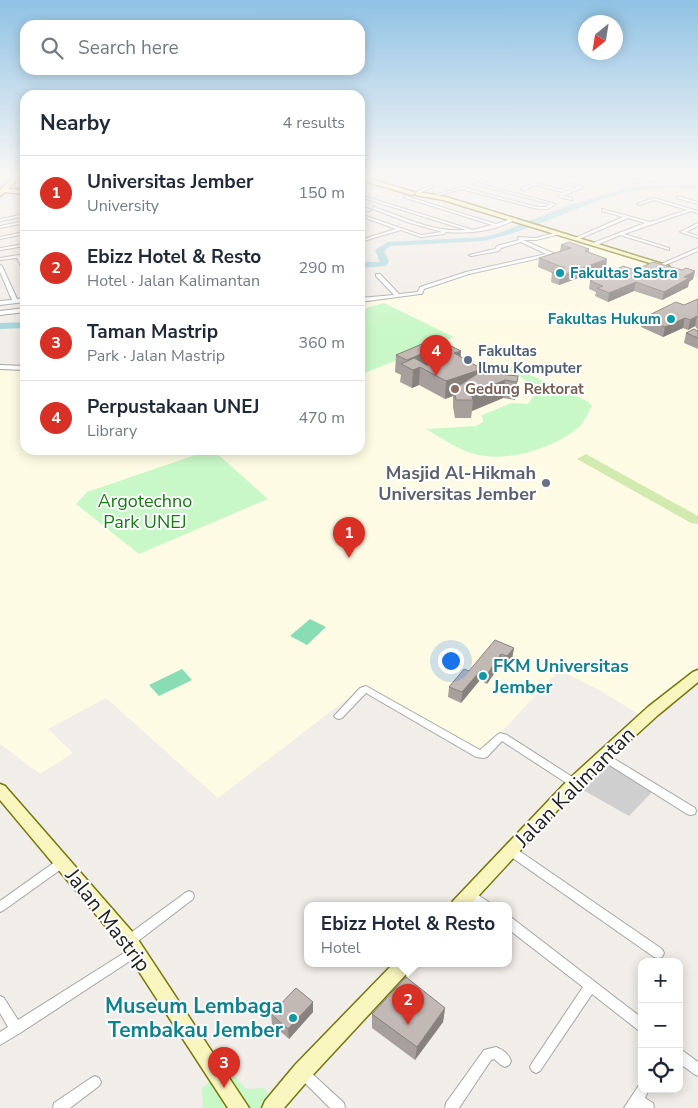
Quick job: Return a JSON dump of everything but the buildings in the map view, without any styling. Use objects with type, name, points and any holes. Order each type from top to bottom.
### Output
[{"type":"main road","points":[[538,227],[670,268]]},
{"type":"main road","name":"Jalan Kalimantan","points":[[463,902],[574,782],[653,711],[698,675]]},
{"type":"main road","name":"Jalan Mastrip","points":[[0,790],[63,862],[132,946],[239,1108]]},
{"type":"main road","points":[[272,1108],[302,1072],[401,967]]},
{"type":"street","points":[[395,227],[423,236],[446,233]]},
{"type":"street","points":[[426,227],[456,234],[476,232],[490,227]]},
{"type":"street","points":[[460,227],[476,232]]},
{"type":"street","points":[[577,238],[604,227]]},
{"type":"street","points":[[595,244],[641,227]]},
{"type":"street","points":[[693,227],[682,232],[698,237]]},
{"type":"street","points":[[365,240],[401,229]]},
{"type":"street","points":[[521,241],[520,238],[523,237],[536,239],[558,233]]},
{"type":"street","points":[[620,234],[667,249]]},
{"type":"street","points":[[0,238],[20,235]]},
{"type":"street","points":[[365,299],[420,294],[422,288],[464,274],[551,254],[521,241],[499,247],[497,250],[471,255]]},
{"type":"street","points":[[0,249],[20,245]]},
{"type":"street","points":[[661,265],[698,249]]},
{"type":"street","points":[[0,259],[18,256],[20,260]]},
{"type":"street","points":[[0,266],[15,301]]},
{"type":"street","points":[[378,275],[398,296]]},
{"type":"street","points":[[0,303],[20,300]]},
{"type":"street","points":[[0,313],[20,311]]},
{"type":"street","points":[[0,367],[20,368]]},
{"type":"street","points":[[340,716],[366,689],[478,753],[484,754],[500,737],[504,737],[574,782]]},
{"type":"street","points":[[603,756],[691,811]]},
{"type":"street","points":[[511,851],[658,953]]},
{"type":"street","points":[[0,907],[63,862]]},
{"type":"street","points":[[470,895],[480,902]]},
{"type":"street","points":[[0,1039],[132,946],[189,896]]},
{"type":"street","points":[[512,925],[638,1023]]},
{"type":"street","points":[[536,1067],[590,987]]},
{"type":"street","points":[[0,1002],[16,1029]]},
{"type":"street","points":[[451,1108],[488,1054],[496,1053],[505,1061]]},
{"type":"street","points":[[683,1058],[698,1070]]},
{"type":"street","points":[[302,1072],[339,1108]]},
{"type":"street","points":[[59,1108],[95,1082]]},
{"type":"street","points":[[636,1099],[648,1108]]},
{"type":"shaded area","points":[[555,234],[698,278],[698,667],[640,715],[601,691],[559,670],[482,753],[364,686],[218,798],[106,698],[48,729],[73,753],[40,774],[0,744],[0,369],[20,369],[20,455],[365,455],[365,300],[423,294],[425,293],[422,289],[471,273],[554,254],[522,240]]},
{"type":"shaded area","points":[[610,763],[653,791],[629,816],[583,790]]},
{"type":"green space","points":[[384,303],[454,337],[365,373],[365,309]]},
{"type":"green space","points":[[513,367],[587,401],[592,406],[582,424],[570,434],[545,447],[502,457],[469,452],[456,447],[426,429],[476,426],[483,422],[482,415],[511,403],[528,404],[535,394],[535,386],[507,369]]},
{"type":"green space","points":[[586,454],[698,516],[698,524],[691,523],[577,459]]},
{"type":"green space","name":"Argotechno Park UNEJ","points":[[195,455],[219,455],[268,499],[139,554],[76,504],[87,492]]},
{"type":"green space","points":[[310,619],[326,627],[307,645],[290,636]]},
{"type":"green space","points":[[182,669],[192,680],[159,696],[149,685]]},
{"type":"green space","points":[[227,1067],[246,1089],[264,1088],[277,1108],[203,1108],[202,1088]]},
{"type":"waterway","points":[[365,265],[383,264],[385,261],[379,250],[388,244],[483,239],[498,236],[522,227]]},
{"type":"waterway","points":[[0,326],[20,325]]},
{"type":"place","name":"Fakultas Sastra","points":[[560,273]]},
{"type":"place","name":"Fakultas Hukum","points":[[671,319]]},
{"type":"place","name":"Fakultas Ilmu Komputer","points":[[468,360]]},
{"type":"place","name":"Perpustakaan UNEJ","points":[[436,376]]},
{"type":"place","name":"Gedung Rektorat","points":[[455,389]]},
{"type":"place","name":"Masjid Al-Hikmah Universitas Jember","points":[[546,483]]},
{"type":"place","name":"Universitas Jember","points":[[349,558]]},
{"type":"place","name":"FKM Universitas Jember","points":[[483,676]]},
{"type":"place","name":"Museum Lembaga Tembakau Jember","points":[[293,1018]]},
{"type":"place","name":"Ebizz Hotel & Resto","points":[[408,1025]]},
{"type":"place","name":"Taman Mastrip","points":[[224,1088]]}]
